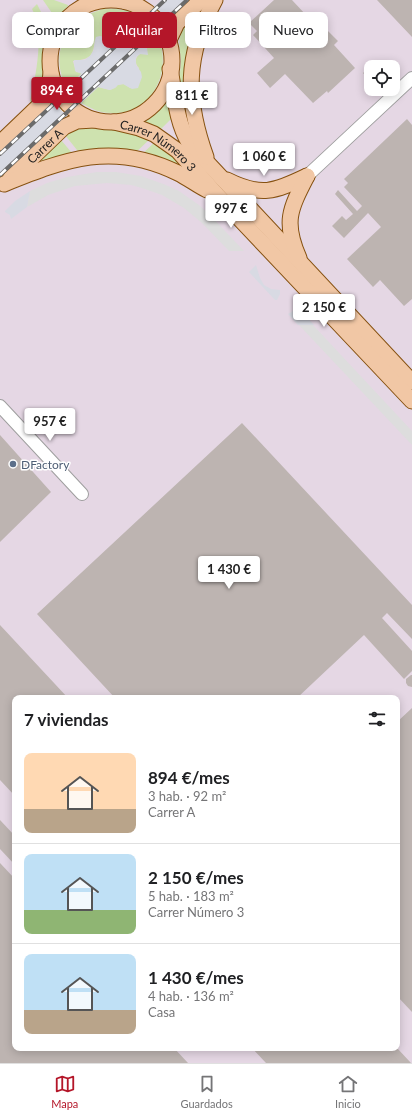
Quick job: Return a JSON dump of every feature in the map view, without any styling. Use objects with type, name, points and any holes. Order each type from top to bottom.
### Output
[{"type":"main road","points":[[0,143],[43,102],[48,91],[51,72],[52,48],[55,36],[70,16],[95,2],[147,0]]},
{"type":"main road","points":[[177,23],[201,0]]},
{"type":"main road","points":[[209,165],[197,134],[192,108],[191,80],[196,44],[202,27],[216,0]]},
{"type":"main road","points":[[125,2],[149,12]]},
{"type":"main road","points":[[51,72],[58,90],[68,103],[81,113],[97,120],[114,122],[128,120],[137,117],[151,108],[158,101],[166,87],[170,69],[170,48]]},
{"type":"main road","name":"Carrer Número 3","points":[[170,69],[177,110],[184,135],[189,144],[304,268],[410,378]]},
{"type":"main road","name":"Carrer A","points":[[2,186],[64,127],[76,121],[97,120]]},
{"type":"main road","name":"Carrer Número 3","points":[[114,122],[147,131],[167,142],[190,164],[218,196],[412,401]]},
{"type":"main road","points":[[2,186],[32,173],[76,159],[112,156],[132,158],[165,168],[190,179],[218,196]]},
{"type":"main road","points":[[220,177],[246,188],[267,191],[284,187],[307,176]]},
{"type":"main road","points":[[304,268],[293,245],[290,218],[291,208],[307,176]]},
{"type":"street","points":[[307,176],[412,78]]},
{"type":"street","points":[[0,406],[82,494]]},
{"type":"shaded area","points":[[0,0],[169,0],[156,12],[102,12],[102,48],[118,48],[0,158]]},
{"type":"shaded area","points":[[161,0],[191,0],[177,13],[177,12],[161,12],[155,6]]},
{"type":"shaded area","points":[[183,0],[412,0],[412,1063],[0,1063],[0,171],[132,48],[177,48],[177,12],[170,12]]},
{"type":"shaded area","points":[[96,37],[102,37],[102,48],[147,48],[148,55],[140,54],[136,57],[136,65],[141,72],[142,77],[138,88],[132,89],[123,84],[110,90],[98,87],[81,103],[73,97],[67,88],[82,74],[75,71],[74,60],[85,60],[90,56],[94,50]]},
{"type":"shaded area","points":[[53,101],[67,117],[0,179],[0,150]]},
{"type":"shaded area","points":[[97,172],[116,172],[141,176],[179,191],[209,214],[244,251],[229,251],[202,223],[184,208],[162,195],[131,185],[107,183],[75,186],[48,195],[27,207],[30,191],[47,183],[67,177]]},
{"type":"shaded area","points":[[30,191],[27,207],[11,219],[10,215],[5,211],[15,201]]},
{"type":"shaded area","points":[[256,265],[264,285],[271,289],[280,290],[277,300],[275,300],[249,272]]},
{"type":"shaded area","points":[[298,308],[314,325],[298,325],[288,314]]},
{"type":"shaded area","points":[[299,325],[313,325],[412,431],[412,445]]},
{"type":"green space","points":[[43,0],[54,0],[68,5],[62,12],[51,12]]},
{"type":"green space","points":[[37,4],[41,12],[33,12],[32,9]]},
{"type":"green space","points":[[103,9],[123,10],[129,12],[102,12],[102,37],[100,36],[95,40],[94,45],[94,12]]},
{"type":"green space","points":[[185,23],[185,48],[197,48],[188,104],[182,109],[179,85],[181,61],[179,42]]},
{"type":"green space","points":[[38,48],[43,48],[43,82],[35,104],[30,101],[35,79]]},
{"type":"green space","points":[[61,48],[93,48],[92,54],[87,58],[73,61],[76,72],[82,73],[67,88],[59,62]]},
{"type":"green space","points":[[143,48],[161,48],[163,61],[161,74],[156,87],[148,98],[138,107],[125,112],[106,113],[81,103],[98,87],[110,90],[117,85],[124,84],[130,88],[139,68],[136,63],[136,59],[140,54],[142,54]]},
{"type":"green space","points":[[168,100],[173,117],[159,131],[144,122],[156,114]]},
{"type":"green space","points":[[87,127],[107,130],[121,130],[151,138],[133,155],[81,155],[65,135],[77,128]]},
{"type":"green space","points":[[61,140],[72,153],[29,169]]},
{"type":"green space","points":[[156,141],[201,179],[140,156]]},
{"type":"building","points":[[274,0],[292,0],[303,12],[261,12]]},
{"type":"building","points":[[377,0],[412,0],[412,37]]},
{"type":"building","points":[[259,14],[259,42],[253,35],[257,31],[251,25],[251,21]]},
{"type":"building","points":[[328,31],[338,41],[334,45],[355,68],[328,93],[327,91],[313,103],[285,74],[270,88],[257,73],[274,58],[265,48],[328,48]]},
{"type":"building","points":[[407,119],[412,125],[412,299],[404,306],[380,280],[373,287],[347,259],[381,227],[368,213],[344,238],[332,226],[342,216],[346,220],[353,214],[335,194],[338,190],[357,211],[362,206],[344,187],[348,183],[344,179]]},
{"type":"building","points":[[242,423],[412,605],[412,639],[387,613],[382,618],[412,651],[412,671],[404,679],[364,635],[300,695],[112,695],[37,614]]},
{"type":"building","name":"DFactory","points":[[0,435],[51,492],[0,542]]},
{"type":"building","points":[[0,625],[65,695],[12,695],[12,793],[0,780]]},
{"type":"building","points":[[411,675],[412,687],[408,686],[406,683],[406,679]]},
{"type":"building","points":[[412,708],[412,1012],[400,999],[400,719]]},
{"type":"building","points":[[0,820],[12,833],[12,862],[0,849]]},
{"type":"building","points":[[0,863],[12,876],[12,1051],[177,1051],[188,1063],[0,1063]]},
{"type":"building","points":[[255,1051],[400,1051],[411,1063],[266,1063]]},
{"type":"railway","points":[[0,154],[165,0]]},
{"type":"railway","points":[[0,175],[187,0]]},
{"type":"place","name":"DFactory","points":[[13,464]]}]
